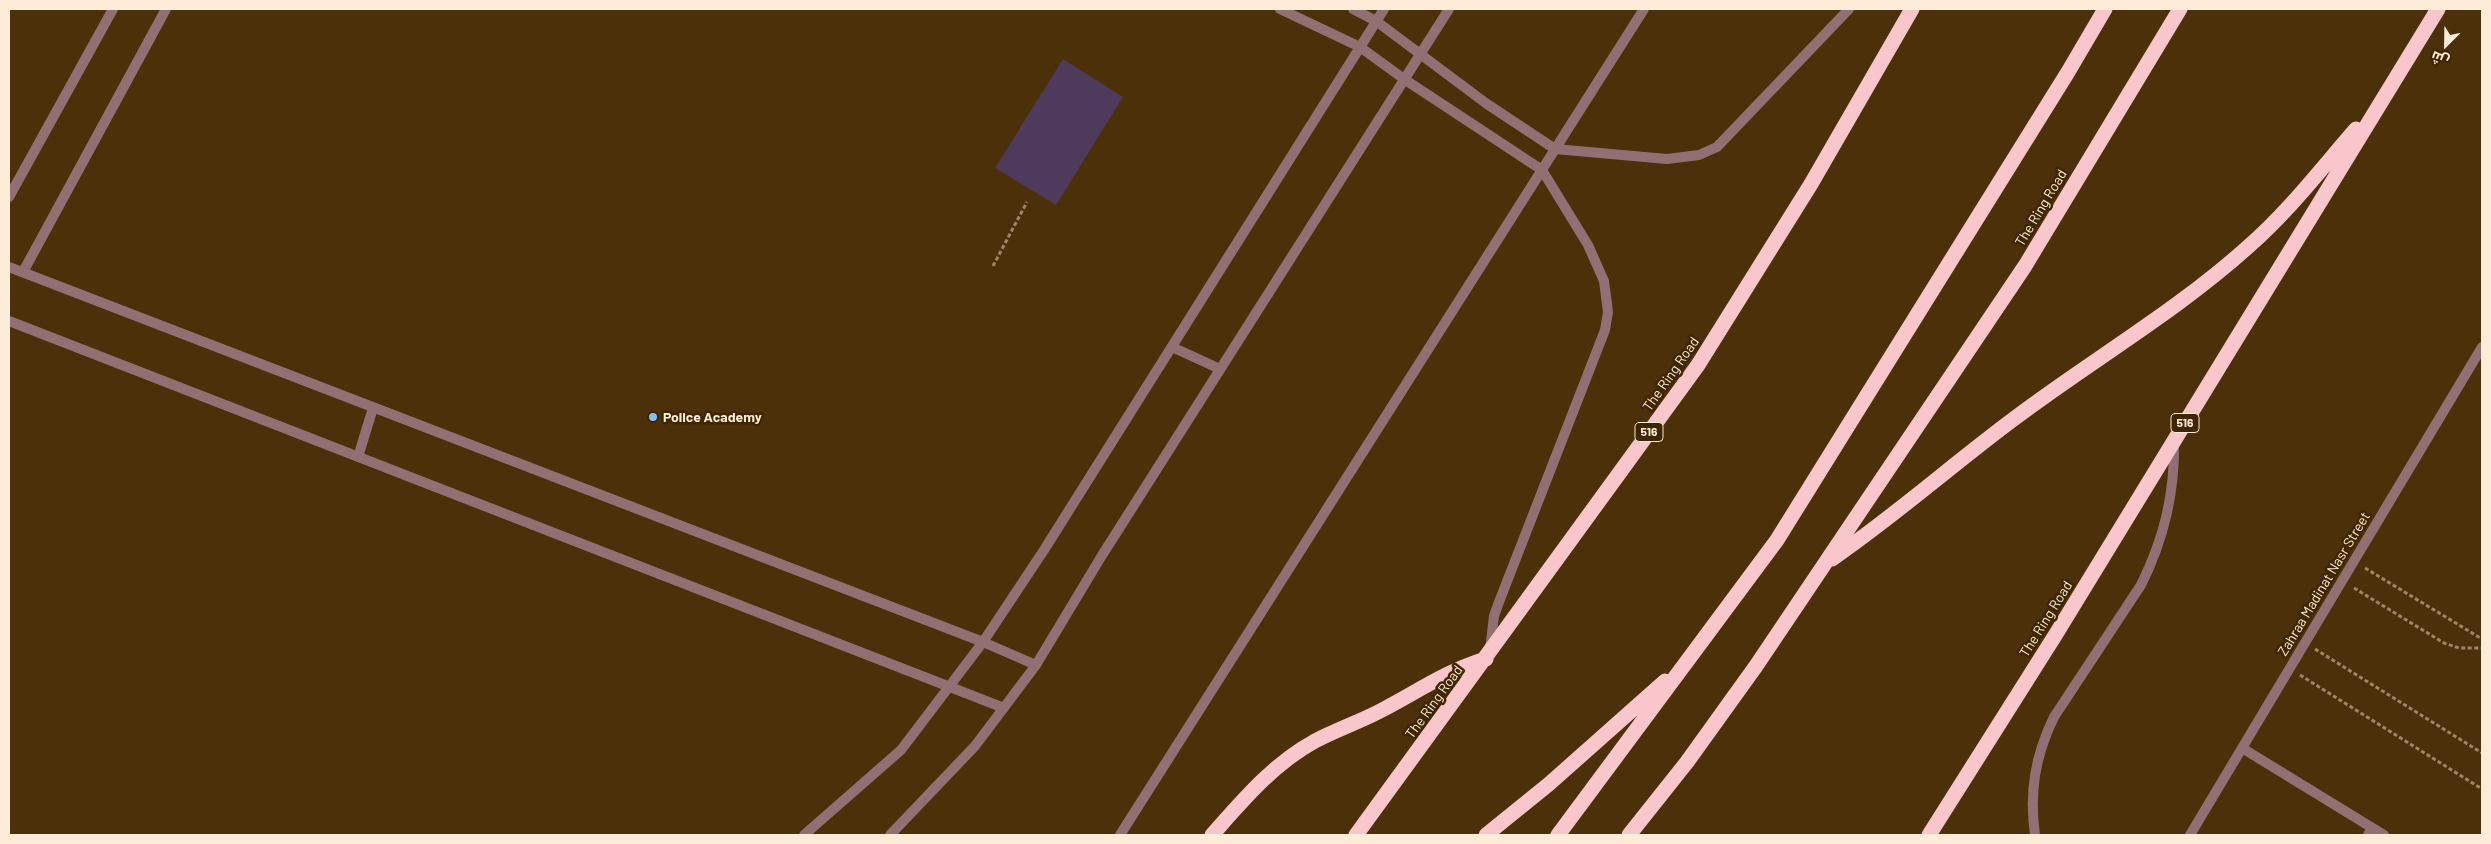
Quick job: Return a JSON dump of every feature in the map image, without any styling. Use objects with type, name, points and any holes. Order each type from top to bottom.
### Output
[{"type":"highway","name":"The Ring Road","points":[[1356,835],[1488,657],[1698,365],[1811,184],[1912,9]]},
{"type":"highway","points":[[1558,835],[1691,658],[1782,532],[2006,174],[2105,9]]},
{"type":"highway","name":"The Ring Road","points":[[1629,835],[1687,762],[1756,666],[2025,266],[2180,9]]},
{"type":"highway","name":"The Ring Road","points":[[1929,835],[2056,634],[2438,9]]},
{"type":"highway","points":[[1825,564],[1878,526],[2014,418],[2157,318],[2247,248],[2289,207],[2383,98]]},
{"type":"highway","points":[[1212,835],[1254,787],[1294,754],[1316,741],[1385,709],[1444,674],[1488,657]]},
{"type":"highway","points":[[1486,835],[1563,772],[1691,658]]},
{"type":"street","points":[[9,197],[113,9]]},
{"type":"street","points":[[23,272],[166,9]]},
{"type":"street","points":[[1280,9],[1360,47],[1542,170],[1588,245],[1604,281],[1608,312],[1605,330],[1499,602],[1494,616],[1488,657]]},
{"type":"street","points":[[1353,9],[1376,21],[1487,104],[1555,149],[1667,159],[1699,155],[1717,147],[1847,10]]},
{"type":"street","points":[[804,835],[901,750],[983,642],[1044,550],[1384,9]]},
{"type":"street","points":[[890,835],[975,746],[1036,665],[1220,369],[1449,9]]},
{"type":"street","points":[[1120,835],[1644,9]]},
{"type":"street","points":[[9,267],[983,642],[1036,665]]},
{"type":"street","points":[[9,321],[1004,708]]},
{"type":"street","points":[[1172,347],[1220,369]]},
{"type":"street","name":"Zahraa Madinat Nasr Street","points":[[2190,835],[2482,348]]},
{"type":"street","points":[[358,456],[373,408]]},
{"type":"street","points":[[2035,835],[2032,816],[2034,775],[2044,736],[2057,711],[2112,625],[2132,598],[2152,563],[2169,508],[2174,467],[2174,442]]},
{"type":"street","points":[[2242,748],[2370,832],[2384,835]]},
{"type":"path","points":[[993,266],[1027,202]]},
{"type":"path","points":[[2354,561],[2482,639]]},
{"type":"path","points":[[2342,581],[2444,643],[2459,648],[2482,648]]},
{"type":"path","points":[[2305,643],[2482,753]]},
{"type":"path","points":[[2290,668],[2482,789]]},
{"type":"shaded area","points":[[1063,59],[1123,97],[1056,205],[995,168]]},
{"type":"place","name":"Police Academy","points":[[653,417]]}]
